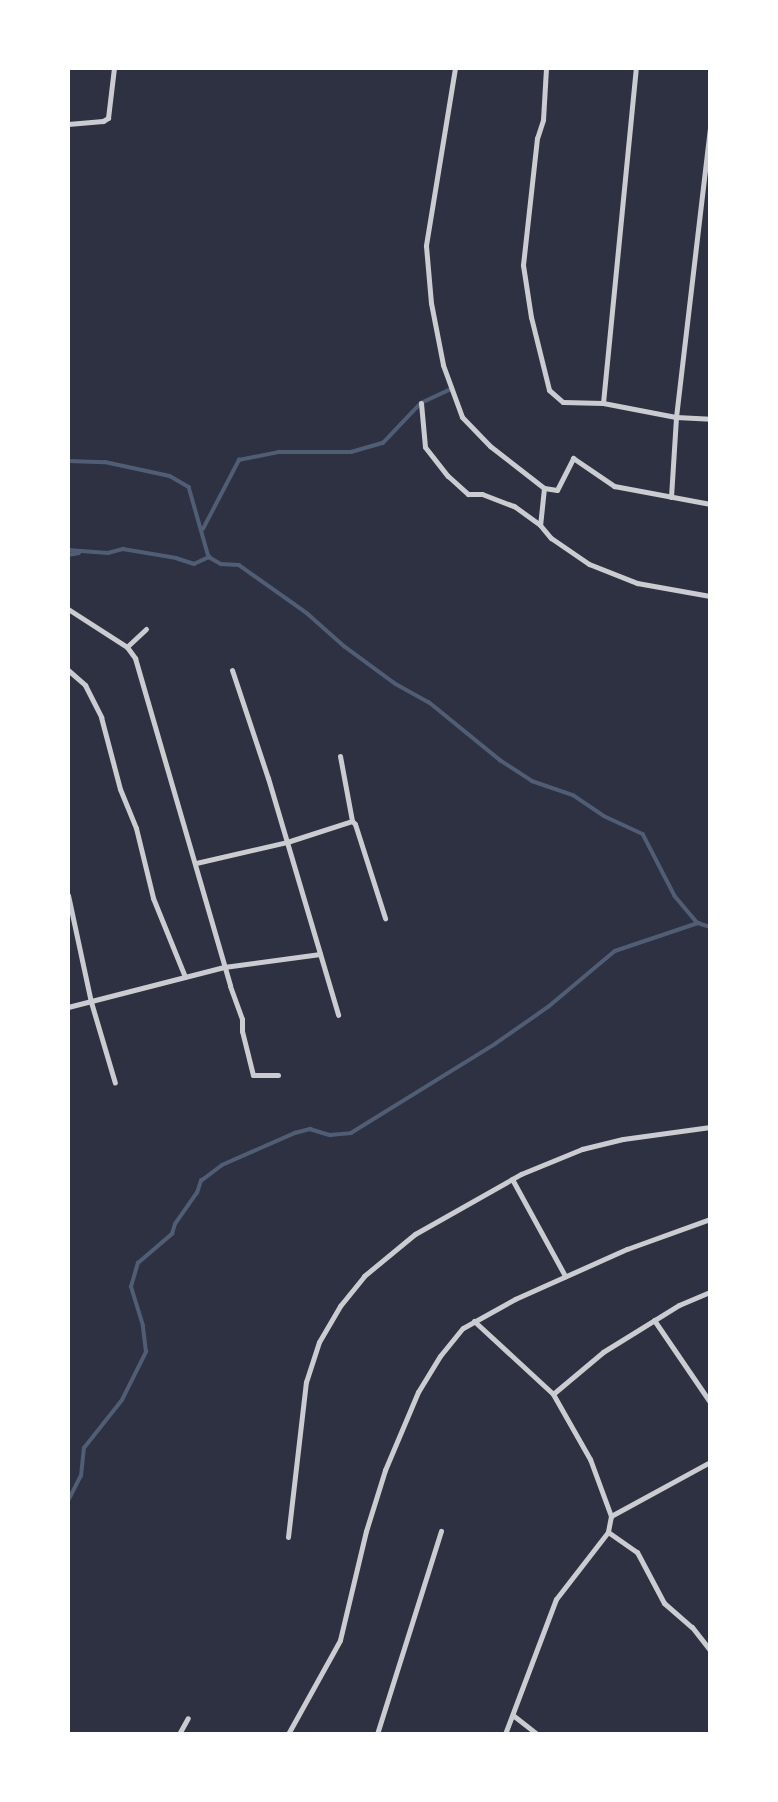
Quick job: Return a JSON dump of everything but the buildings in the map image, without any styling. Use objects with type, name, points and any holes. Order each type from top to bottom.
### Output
[{"type":"street","points":[[68,124],[108,118],[114,68]]},
{"type":"street","points":[[455,68],[426,246],[431,303],[443,365],[462,417],[490,446],[544,488],[557,490],[573,458],[614,486],[710,504]]},
{"type":"street","points":[[546,68],[543,120],[537,138],[523,252],[531,317],[543,370],[555,399],[563,402],[603,403],[676,417],[710,419]]},
{"type":"street","points":[[603,403],[636,68]]},
{"type":"street","points":[[671,498],[676,417],[710,129]]},
{"type":"street","points":[[421,403],[425,447],[447,476],[468,494],[482,494],[514,506],[540,525],[551,538],[589,564],[637,583],[710,596]]},
{"type":"street","points":[[540,525],[544,488]]},
{"type":"street","points":[[68,609],[127,647],[135,658],[242,1018],[242,1031],[253,1075],[278,1075]]},
{"type":"street","points":[[127,647],[146,629]]},
{"type":"street","points":[[68,670],[85,685],[101,717],[120,789],[136,828],[153,898],[184,977]]},
{"type":"street","points":[[232,670],[338,1015]]},
{"type":"street","points":[[340,756],[352,821],[384,918]]},
{"type":"street","points":[[196,863],[287,842],[352,821]]},
{"type":"street","points":[[68,895],[91,1002],[116,1083]]},
{"type":"street","points":[[68,1007],[225,967],[320,954]]},
{"type":"street","points":[[288,1538],[306,1382],[319,1342],[340,1306],[364,1276],[415,1234],[512,1179],[582,1149],[623,1139],[710,1126]]},
{"type":"street","points":[[512,1179],[565,1276]]},
{"type":"street","points":[[288,1734],[340,1640],[369,1518],[385,1470],[418,1392],[440,1356],[463,1328],[474,1321],[627,1249],[710,1219]]},
{"type":"street","points":[[553,1394],[603,1352],[654,1320],[710,1292]]},
{"type":"street","points":[[654,1320],[710,1402]]},
{"type":"street","points":[[474,1321],[553,1394],[590,1459],[611,1516],[608,1532],[555,1599],[514,1716],[505,1734]]},
{"type":"street","points":[[611,1516],[710,1462]]},
{"type":"street","points":[[377,1734],[441,1531]]},
{"type":"street","points":[[608,1532],[637,1552],[664,1603],[692,1627],[710,1650]]},
{"type":"street","points":[[514,1716],[537,1734]]},
{"type":"street","points":[[179,1734],[188,1718]]},
{"type":"waterway","points":[[203,529],[239,460],[279,452],[351,452],[383,443],[421,403],[451,389]]},
{"type":"waterway","points":[[68,461],[105,462],[170,476],[189,487],[209,557]]},
{"type":"waterway","points":[[68,550],[108,553],[123,549],[176,558],[194,564],[209,557]]},
{"type":"waterway","points":[[68,555],[79,553]]},
{"type":"waterway","points":[[209,557],[221,564],[239,565],[307,613],[344,646],[396,684],[429,702],[500,760],[532,781],[573,795],[604,816],[643,834],[675,896],[698,923],[710,927]]},
{"type":"waterway","points":[[68,1501],[81,1476],[84,1448],[122,1400],[146,1352],[143,1326],[131,1287],[138,1263],[172,1234],[175,1224],[197,1193],[201,1181],[222,1165],[295,1133],[310,1129],[330,1135],[351,1133],[495,1044],[548,1007],[615,951],[698,923]]}]
